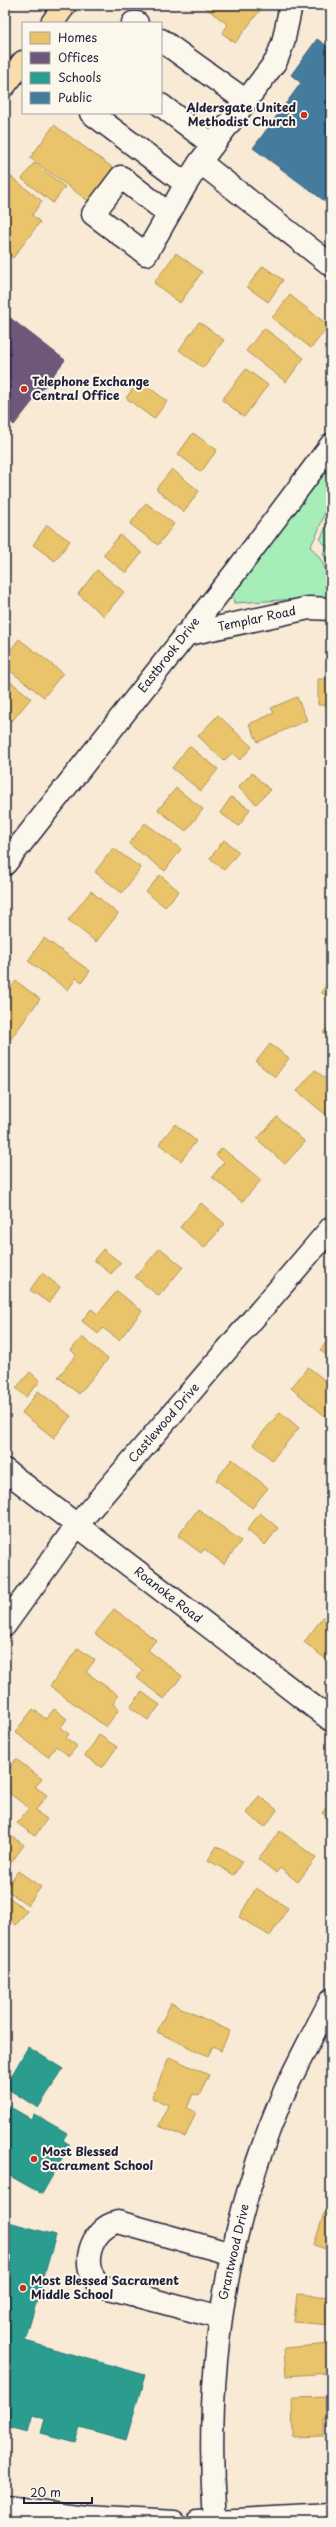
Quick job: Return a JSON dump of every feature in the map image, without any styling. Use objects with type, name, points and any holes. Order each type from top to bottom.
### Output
[{"type":"main road","points":[[53,22],[65,5]]},
{"type":"main road","points":[[5,86],[22,63]]},
{"type":"street","points":[[141,151],[93,214],[146,254],[186,184],[207,153],[276,61],[283,43],[291,5]]},
{"type":"street","points":[[162,41],[246,101]]},
{"type":"street","points":[[162,106],[207,153],[331,265]]},
{"type":"street","points":[[92,114],[186,184]]},
{"type":"street","points":[[121,177],[169,214]]},
{"type":"street","name":"Eastbrook Drive","points":[[5,864],[184,635],[234,574],[331,445]]},
{"type":"street","name":"Templar Road","points":[[184,635],[309,608],[331,609]]},
{"type":"street","name":"Castlewood Drive","points":[[5,1624],[77,1525],[331,1228]]},
{"type":"street","name":"Roanoke Road","points":[[5,1470],[331,1720]]},
{"type":"street","name":"Grantwood Drive","points":[[209,2522],[214,2378],[220,2318],[232,2254],[246,2195],[263,2147],[283,2097],[331,2000]]},
{"type":"street","points":[[220,2318],[101,2286],[89,2273],[88,2264],[98,2233],[107,2224],[118,2222],[232,2254]]},
{"type":"street","points":[[5,2507],[86,2518],[174,2522]]},
{"type":"street","points":[[209,2522],[331,2515]]},
{"type":"green space","points":[[331,463],[330,486],[326,507],[320,527],[310,547],[319,557],[328,576],[331,597],[234,603],[232,591]]},
{"type":"green space","points":[[331,516],[331,571],[323,553],[328,547],[320,540]]},
{"type":"green space","points":[[5,2514],[54,2522],[5,2522]]},
{"type":"building: Homes","points":[[202,5],[256,5],[261,9],[235,43],[222,33],[228,25]]},
{"type":"building: Homes","points":[[54,125],[116,170],[91,203],[30,158]]},
{"type":"building: Homes","points":[[34,163],[65,187],[53,203],[22,179]]},
{"type":"building: Homes","points":[[6,173],[42,201],[32,215],[40,222],[13,258],[5,252]]},
{"type":"building: Homes","points":[[176,253],[202,272],[180,303],[154,283]]},
{"type":"building: Homes","points":[[263,266],[283,280],[268,302],[247,287]]},
{"type":"building: Homes","points":[[290,295],[329,326],[311,348],[272,318]]},
{"type":"building: Homes","points":[[199,322],[224,340],[203,368],[179,350]]},
{"type":"building: Homes","points":[[264,328],[304,358],[286,382],[246,351]]},
{"type":"building: Homes","points":[[246,369],[268,385],[244,417],[222,400]]},
{"type":"building: Homes","points":[[139,380],[167,401],[154,419],[126,398]]},
{"type":"building: Homes","points":[[193,433],[217,450],[201,472],[178,454]]},
{"type":"building: Homes","points":[[172,469],[199,491],[184,512],[156,489]]},
{"type":"building: Homes","points":[[146,503],[174,524],[158,545],[130,524]]},
{"type":"building: Homes","points":[[47,525],[70,541],[55,561],[33,545]]},
{"type":"building: Homes","points":[[120,535],[142,553],[126,573],[103,555]]},
{"type":"building: Homes","points":[[97,570],[124,592],[104,616],[78,594]]},
{"type":"building: Homes","points":[[19,639],[63,673],[44,697],[5,667],[5,657]]},
{"type":"building: Homes","points":[[7,679],[31,698],[12,721],[5,715],[5,682]]},
{"type":"building: Homes","points":[[318,679],[331,679],[331,705],[318,705]]},
{"type":"building: Homes","points":[[297,697],[307,720],[258,742],[249,724],[274,713],[271,708]]},
{"type":"building: Homes","points":[[218,715],[252,747],[240,760],[232,753],[224,761],[198,736]]},
{"type":"building: Homes","points":[[189,746],[218,769],[201,791],[172,768]]},
{"type":"building: Homes","points":[[252,773],[270,790],[256,804],[238,787]]},
{"type":"building: Homes","points":[[176,788],[203,809],[186,831],[158,810]]},
{"type":"building: Homes","points":[[231,797],[250,809],[239,826],[220,813]]},
{"type":"building: Homes","points":[[145,823],[181,849],[165,871],[129,844]]},
{"type":"building: Homes","points":[[224,840],[239,852],[224,870],[210,858]]},
{"type":"building: Homes","points":[[113,848],[141,868],[122,893],[95,872]]},
{"type":"building: Homes","points":[[160,875],[179,891],[165,907],[146,892]]},
{"type":"building: Homes","points":[[91,891],[118,914],[96,942],[68,920]]},
{"type":"building: Homes","points":[[44,938],[90,971],[82,982],[76,978],[68,990],[28,961]]},
{"type":"building: Homes","points":[[331,979],[331,1000],[321,992]]},
{"type":"building: Homes","points":[[16,981],[40,999],[10,1040],[5,1036],[5,995]]},
{"type":"building: Homes","points":[[331,1024],[331,1040],[323,1033]]},
{"type":"building: Homes","points":[[270,1044],[289,1058],[275,1077],[256,1062]]},
{"type":"building: Homes","points":[[315,1070],[331,1083],[331,1119],[297,1091]]},
{"type":"building: Homes","points":[[277,1117],[305,1142],[285,1164],[257,1139]]},
{"type":"building: Homes","points":[[5,1123],[10,1127],[5,1133]]},
{"type":"building: Homes","points":[[175,1124],[196,1141],[181,1161],[159,1144]]},
{"type":"building: Homes","points":[[222,1148],[261,1180],[242,1202],[212,1177],[224,1162],[216,1155]]},
{"type":"building: Homes","points":[[201,1203],[225,1224],[204,1248],[180,1227]]},
{"type":"building: Homes","points":[[160,1248],[183,1267],[159,1296],[135,1277]]},
{"type":"building: Homes","points":[[103,1249],[121,1263],[111,1274],[94,1260]]},
{"type":"building: Homes","points":[[42,1273],[60,1287],[49,1303],[30,1290]]},
{"type":"building: Homes","points":[[117,1291],[142,1311],[119,1340],[103,1328],[98,1334],[82,1321],[91,1309],[98,1314]]},
{"type":"building: Homes","points":[[331,1336],[331,1359],[320,1350]]},
{"type":"building: Homes","points":[[82,1337],[108,1359],[79,1394],[58,1377],[76,1355],[71,1350]]},
{"type":"building: Homes","points":[[308,1367],[331,1385],[331,1421],[291,1388]]},
{"type":"building: Homes","points":[[30,1372],[40,1381],[26,1397],[16,1388]]},
{"type":"building: Homes","points":[[38,1391],[71,1416],[54,1438],[22,1413]]},
{"type":"building: Homes","points":[[280,1412],[299,1428],[272,1460],[253,1444]]},
{"type":"building: Homes","points":[[232,1459],[268,1488],[252,1508],[216,1480]]},
{"type":"building: Homes","points":[[198,1509],[241,1541],[224,1564],[204,1549],[201,1553],[178,1536]]},
{"type":"building: Homes","points":[[260,1513],[278,1528],[265,1545],[247,1530]]},
{"type":"building: Homes","points":[[114,1609],[156,1640],[148,1650],[182,1676],[164,1699],[137,1678],[143,1670],[95,1634]]},
{"type":"building: Homes","points":[[324,1616],[331,1621],[331,1655],[327,1660],[304,1642]]},
{"type":"building: Homes","points":[[78,1648],[95,1660],[86,1672],[118,1695],[113,1704],[119,1709],[106,1727],[50,1686]]},
{"type":"building: Homes","points":[[142,1692],[160,1705],[148,1720],[130,1707]]},
{"type":"building: Homes","points":[[33,1709],[46,1719],[54,1709],[67,1719],[60,1728],[69,1734],[66,1738],[77,1746],[69,1756],[56,1746],[48,1757],[15,1732]]},
{"type":"building: Homes","points":[[99,1735],[117,1747],[102,1768],[85,1756]]},
{"type":"building: Homes","points":[[16,1759],[42,1779],[35,1787],[47,1795],[35,1811],[47,1819],[35,1836],[17,1823],[29,1808],[5,1790],[5,1774]]},
{"type":"building: Homes","points":[[331,1785],[331,1798],[325,1793]]},
{"type":"building: Homes","points":[[259,1796],[277,1810],[265,1827],[246,1813]]},
{"type":"building: Homes","points":[[331,1801],[331,1820],[322,1813]]},
{"type":"building: Homes","points":[[280,1831],[316,1858],[298,1882],[280,1868],[276,1873],[258,1859]]},
{"type":"building: Homes","points":[[11,1836],[24,1845],[5,1871],[5,1842]]},
{"type":"building: Homes","points":[[217,1846],[242,1861],[234,1875],[208,1860]]},
{"type":"building: Homes","points":[[18,1871],[41,1887],[28,1905],[5,1889]]},
{"type":"building: Homes","points":[[256,1888],[288,1908],[270,1936],[239,1917]]},
{"type":"building: Homes","points":[[5,1894],[27,1911],[16,1925],[5,1916]]},
{"type":"building: Homes","points":[[171,2003],[230,2031],[221,2050],[213,2046],[208,2056],[157,2032]]},
{"type":"building: Homes","points":[[169,2057],[209,2075],[199,2096],[193,2094],[187,2108],[196,2112],[185,2137],[159,2126],[168,2105],[152,2098]]},
{"type":"building: Homes","points":[[324,2213],[331,2215],[331,2251],[314,2245]]},
{"type":"building: Homes","points":[[297,2294],[331,2297],[331,2325],[294,2322]]},
{"type":"building: Homes","points":[[330,2344],[331,2373],[286,2376],[284,2348]]},
{"type":"building: Homes","points":[[331,2397],[331,2419],[324,2419],[324,2436],[293,2437],[292,2398]]},
{"type":"building: Offices","name":"Telephone Exchange Central Office","points":[[5,314],[65,360],[14,425],[5,417]]},
{"type":"building: Schools","points":[[28,2047],[63,2069],[38,2108],[5,2087]]},
{"type":"building: Schools","name":"Most Blessed Sacrament School","points":[[5,2104],[31,2119],[34,2114],[67,2133],[63,2140],[70,2145],[42,2194],[5,2173]]},
{"type":"building: Schools","name":"Most Blessed Sacrament Middle School","points":[[5,2221],[56,2235],[25,2341],[145,2375],[126,2440],[80,2427],[75,2442],[41,2433],[45,2419],[33,2415],[28,2432],[9,2427],[5,2437]]},
{"type":"building: Public","name":"Aldersgate United Methodist Church","points":[[317,39],[331,49],[330,205],[253,148],[301,83],[291,75]]},
{"type":"place","name":"Aldersgate United Methodist Church","points":[[304,115]]},
{"type":"place","name":"Telephone Exchange Central Office","points":[[24,389]]},
{"type":"place","name":"Most Blessed Sacrament School","points":[[34,2159]]},
{"type":"place","name":"Most Blessed Sacrament Middle School","points":[[23,2288]]}]
